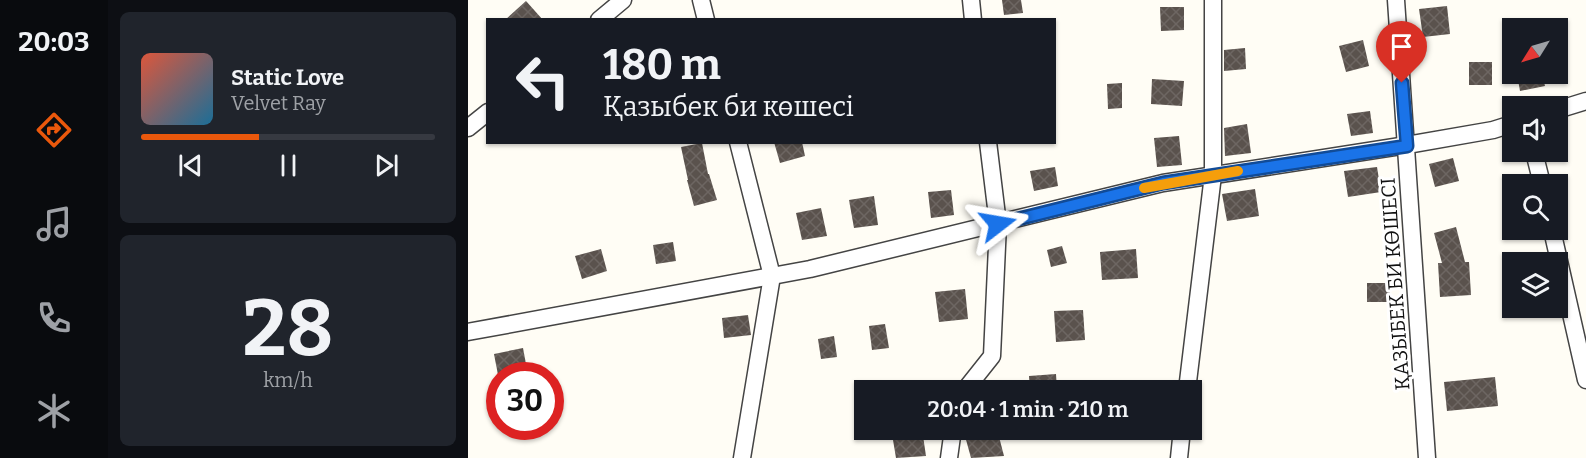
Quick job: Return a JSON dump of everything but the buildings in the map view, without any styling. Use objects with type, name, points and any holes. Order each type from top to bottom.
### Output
[{"type":"street","points":[[601,18],[623,0]]},
{"type":"street","points":[[701,0],[706,18]]},
{"type":"street","points":[[971,0],[973,18]]},
{"type":"street","points":[[1188,380],[1213,176],[1212,0]]},
{"type":"street","name":"ҚАЗЫБЕК БИ КӨШЕСІ","points":[[1396,0],[1427,458]]},
{"type":"street","points":[[1568,107],[1586,101]]},
{"type":"street","points":[[468,128],[486,114]]},
{"type":"street","points":[[468,332],[810,269],[1163,183],[1407,146],[1502,127]]},
{"type":"street","points":[[739,144],[772,276],[742,458]]},
{"type":"street","points":[[973,380],[992,356],[998,224],[988,144]]},
{"type":"street","points":[[1554,240],[1586,380]]},
{"type":"street","points":[[950,458],[952,440]]},
{"type":"street","points":[[1179,458],[1181,440]]},
{"type":"slow traffic","points":[[1144,188],[1238,171]]},
{"type":"route","points":[[998,224],[1163,183],[1407,146],[1402,83]]}]
